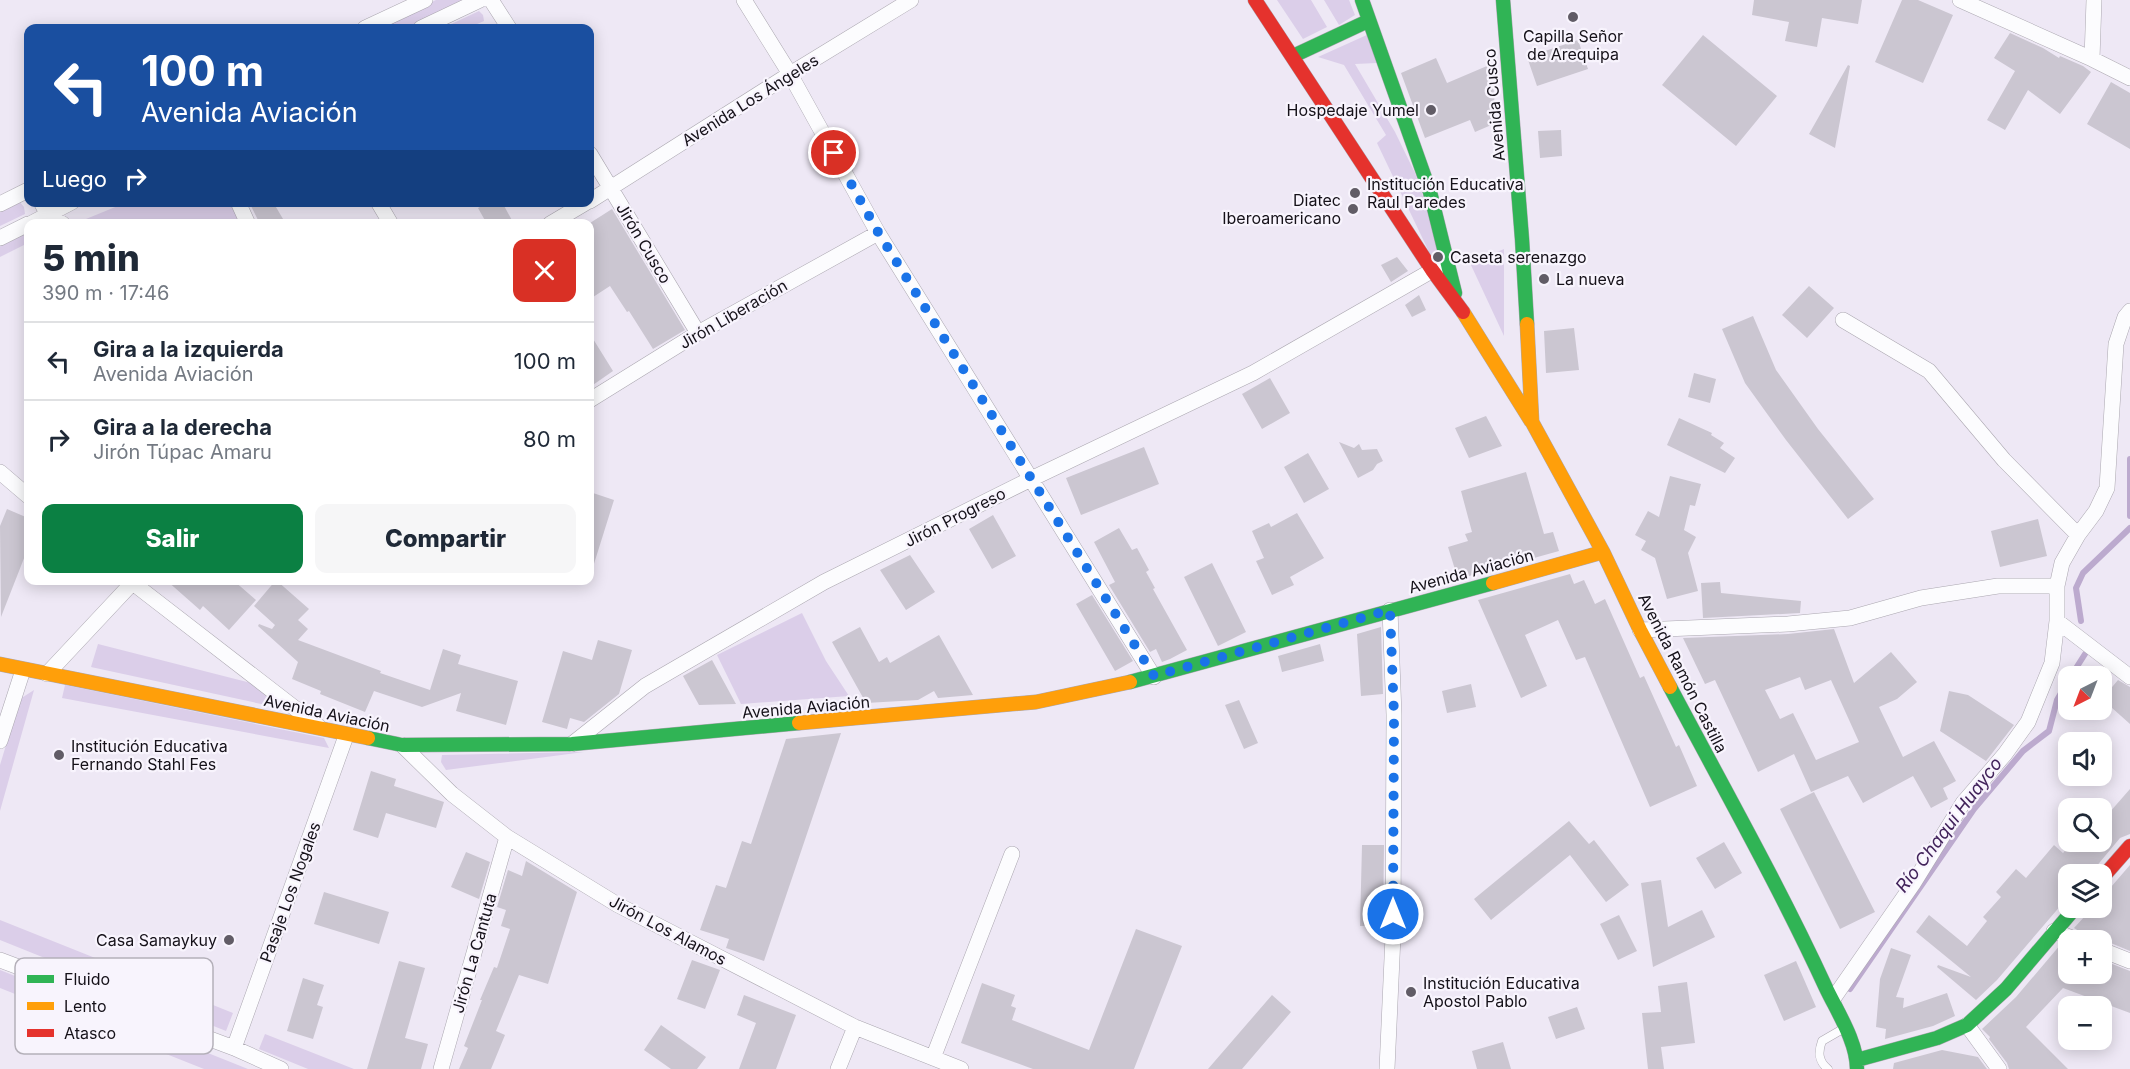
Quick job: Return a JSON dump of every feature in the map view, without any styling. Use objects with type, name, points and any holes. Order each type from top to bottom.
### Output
[{"type":"main road","points":[[1255,0],[1432,270],[1457,303]]},
{"type":"main road","points":[[1362,0],[1430,192],[1457,303]]},
{"type":"main road","name":"Avenida Cusco","points":[[1503,0],[1522,239],[1532,422]]},
{"type":"main road","points":[[1293,56],[1368,21]]},
{"type":"main road","name":"Avenida Ramón Castilla","points":[[1457,303],[1532,422],[1603,552],[1640,630],[1833,999],[1857,1065]]},
{"type":"main road","name":"Avenida Aviación","points":[[0,666],[321,728],[346,736],[402,746],[572,744],[1036,702],[1154,676],[1603,552]]},
{"type":"main road","points":[[2112,867],[2130,846]]},
{"type":"main road","points":[[1857,1065],[1937,1038],[1967,1025],[2006,989],[2066,918]]},
{"type":"street","points":[[374,24],[425,0]]},
{"type":"street","points":[[429,24],[480,0]]},
{"type":"street","points":[[491,0],[506,24]]},
{"type":"street","points":[[744,0],[790,74],[878,232],[1154,676]]},
{"type":"street","name":"Avenida Los Ángeles","points":[[594,198],[911,0]]},
{"type":"street","points":[[1960,0],[2130,78]]},
{"type":"street","points":[[2092,59],[2094,0]]},
{"type":"street","name":"Jirón Cusco","points":[[594,160],[698,333]]},
{"type":"street","points":[[0,204],[24,192]]},
{"type":"street","name":"Avenida Los Ángeles","points":[[559,219],[579,207]]},
{"type":"street","points":[[44,209],[57,219]]},
{"type":"street","points":[[0,238],[24,226]]},
{"type":"street","name":"Jirón Liberación","points":[[594,397],[698,333],[878,232]]},
{"type":"street","name":"Jirón Progreso","points":[[572,744],[645,686],[824,582],[1031,479],[1253,373],[1447,263]]},
{"type":"street","points":[[1833,999],[1913,884],[1963,802],[2005,754],[2028,722],[2052,663],[2057,621],[2056,586],[2062,564],[2108,488],[2116,344],[2125,317],[2130,311]]},
{"type":"street","points":[[1843,320],[1929,371],[2004,460],[2078,536]]},
{"type":"street","points":[[0,472],[24,493]]},
{"type":"street","points":[[47,674],[128,585]]},
{"type":"street","points":[[137,585],[321,728]]},
{"type":"street","points":[[1640,630],[1788,624],[1850,618],[1921,598],[1987,587],[2056,586]]},
{"type":"street","points":[[1387,1069],[1393,936],[1394,715],[1390,610]]},
{"type":"street","points":[[2057,621],[2130,677]]},
{"type":"street","points":[[0,741],[23,670]]},
{"type":"street","name":"Pasaje Los Nogales","points":[[234,1048],[346,736]]},
{"type":"street","name":"Jirón Los Alamos","points":[[402,746],[452,794],[507,837],[618,905],[855,1028],[961,1069]]},
{"type":"street","name":"Jirón La Cantuta","points":[[441,1069],[507,837]]},
{"type":"street","points":[[933,1058],[1012,854]]},
{"type":"street","points":[[2054,931],[2058,932]]},
{"type":"street","points":[[2112,954],[2130,961]]},
{"type":"street","points":[[0,960],[15,966]]},
{"type":"street","points":[[1967,1025],[1999,1069]]},
{"type":"street","points":[[838,1069],[855,1028]]},
{"type":"street","points":[[213,1040],[281,1069]]},
{"type":"lane","points":[[1828,1069],[1822,1063],[1818,1052],[1822,1041],[1845,1028]]},
{"type":"shaded area","points":[[436,0],[469,0],[418,24],[385,24]]},
{"type":"shaded area","points":[[1277,0],[1311,0],[1327,27],[1303,39]]},
{"type":"shaded area","points":[[1324,0],[1349,0],[1355,15],[1339,25]]},
{"type":"shaded area","points":[[479,11],[483,15],[484,21],[477,24],[451,24]]},
{"type":"shaded area","points":[[1369,34],[1377,63],[1355,64],[1395,132],[1415,173],[1442,252],[1431,256],[1377,143],[1386,135],[1344,65],[1318,57]]},
{"type":"shaded area","points":[[19,201],[24,207],[25,214],[0,226],[0,210]]},
{"type":"shaded area","points":[[115,207],[235,207],[241,219],[86,219]]},
{"type":"shaded area","points":[[24,229],[24,245],[0,257],[0,241]]},
{"type":"shaded area","points":[[1504,249],[1504,336],[1470,263]]},
{"type":"shaded area","points":[[802,613],[826,661],[849,696],[741,704],[717,655]]},
{"type":"shaded area","points":[[98,644],[251,683],[289,710],[91,667]]},
{"type":"shaded area","points":[[65,685],[324,738],[329,748],[62,698]]},
{"type":"shaded area","points":[[34,690],[0,811],[0,765],[20,699]]},
{"type":"shaded area","points":[[584,752],[446,770],[441,762],[442,755]]},
{"type":"shaded area","points":[[0,920],[95,958],[45,958],[0,940]]},
{"type":"shaded area","points":[[0,970],[15,976],[15,994],[0,988]]},
{"type":"shaded area","points":[[213,1005],[233,1013],[226,1031],[213,1026]]},
{"type":"shaded area","points":[[265,1034],[354,1069],[308,1069],[259,1049]]},
{"type":"shaded area","points":[[166,1054],[210,1054],[248,1069],[204,1069]]},
{"type":"building","points":[[1754,0],[1862,0],[1858,24],[1822,18],[1817,47],[1785,41],[1789,22],[1752,15]]},
{"type":"building","points":[[1902,0],[1918,0],[1953,15],[1923,83],[1875,62]]},
{"type":"building","points":[[2010,33],[2059,58],[2060,56],[2083,66],[2091,72],[2060,114],[2028,90],[2005,130],[1987,120],[2015,71],[1994,58]]},
{"type":"building","points":[[1703,35],[1777,96],[1736,146],[1662,85]]},
{"type":"building","points":[[1578,40],[1588,69],[1537,86],[1527,57]]},
{"type":"building","points":[[1436,58],[1447,83],[1487,66],[1493,81],[1496,123],[1475,132],[1470,120],[1425,138],[1401,73]]},
{"type":"building","points":[[1848,65],[1850,66],[1835,148],[1809,134]]},
{"type":"building","points":[[2111,82],[2130,93],[2130,149],[2087,124]]},
{"type":"building","points":[[1561,130],[1562,156],[1540,158],[1538,131]]},
{"type":"building","points":[[252,207],[276,207],[283,219],[258,219]]},
{"type":"building","points":[[505,207],[511,219],[484,219],[478,208]]},
{"type":"building","points":[[612,209],[685,330],[653,349],[610,286],[594,296],[594,220]]},
{"type":"building","points":[[1397,257],[1408,271],[1391,282],[1381,265]]},
{"type":"building","points":[[1809,286],[1834,308],[1807,338],[1782,315]]},
{"type":"building","points":[[1419,295],[1426,310],[1412,317],[1405,305]]},
{"type":"building","points":[[1753,316],[1776,370],[1818,429],[1874,499],[1848,519],[1745,383],[1722,329]]},
{"type":"building","points":[[1574,328],[1579,370],[1546,373],[1544,331]]},
{"type":"building","points":[[594,340],[613,371],[594,384]]},
{"type":"building","points":[[1694,373],[1716,379],[1710,403],[1688,397]]},
{"type":"building","points":[[1270,378],[1290,413],[1262,429],[1242,394]]},
{"type":"building","points":[[1486,416],[1502,446],[1469,458],[1455,428]]},
{"type":"building","points":[[1679,418],[1712,433],[1711,435],[1724,443],[1720,448],[1735,458],[1725,473],[1667,445]]},
{"type":"building","points":[[1339,442],[1354,448],[1359,444],[1362,450],[1377,449],[1383,461],[1373,470],[1358,478]]},
{"type":"building","points":[[1144,447],[1159,484],[1081,515],[1066,478]]},
{"type":"building","points":[[1308,453],[1329,489],[1304,503],[1284,467]]},
{"type":"building","points":[[1526,472],[1544,534],[1553,532],[1559,551],[1458,579],[1448,547],[1468,541],[1465,534],[1472,532],[1461,491]]},
{"type":"building","points":[[1670,476],[1701,484],[1695,506],[1690,505],[1684,530],[1696,537],[1688,553],[1698,591],[1667,599],[1655,558],[1641,550],[1646,541],[1635,535],[1648,511],[1659,517]]},
{"type":"building","points":[[594,493],[614,500],[594,564]]},
{"type":"building","points":[[7,509],[24,516],[24,558],[1,617],[0,526]]},
{"type":"building","points":[[1297,513],[1324,558],[1290,577],[1294,585],[1272,595],[1256,561],[1264,558],[1252,531],[1269,523],[1271,527]]},
{"type":"building","points":[[993,515],[1016,556],[992,569],[969,529]]},
{"type":"building","points":[[2038,519],[2047,556],[2000,567],[1991,531]]},
{"type":"building","points":[[1119,528],[1132,550],[1137,548],[1149,570],[1146,572],[1155,588],[1153,589],[1187,650],[1162,662],[1156,649],[1150,652],[1109,585],[1115,582],[1094,542]]},
{"type":"building","points":[[910,555],[935,592],[906,610],[880,570]]},
{"type":"building","points":[[1212,563],[1246,632],[1218,646],[1184,577]]},
{"type":"building","points":[[1570,574],[1574,584],[1584,580],[1595,604],[1605,599],[1640,678],[1644,676],[1676,747],[1679,745],[1697,786],[1650,807],[1585,657],[1576,660],[1558,620],[1525,635],[1547,686],[1521,698],[1478,600]]},
{"type":"building","points":[[1720,582],[1721,593],[1801,601],[1800,613],[1703,618],[1701,583]]},
{"type":"building","points":[[172,585],[239,585],[256,600],[229,630],[203,606],[200,610]]},
{"type":"building","points":[[272,585],[282,585],[309,609],[298,620],[308,629],[298,640],[381,671],[380,673],[430,690],[443,649],[461,655],[458,664],[518,681],[506,725],[456,711],[461,693],[422,707],[374,691],[365,712],[320,694],[321,691],[292,679],[298,662],[258,626],[259,624],[272,629],[275,625],[254,606]]},
{"type":"building","points":[[1092,595],[1133,661],[1115,671],[1076,604]]},
{"type":"building","points":[[860,627],[879,662],[887,657],[890,663],[939,635],[973,695],[938,698],[934,691],[918,700],[866,703],[832,642]]},
{"type":"building","points":[[1381,627],[1383,694],[1361,696],[1357,634]]},
{"type":"building","points":[[1834,629],[1854,683],[1891,652],[1917,682],[1897,699],[1879,707],[1903,757],[1934,741],[1956,781],[1943,788],[1948,799],[1931,808],[1913,776],[1863,803],[1848,776],[1811,792],[1794,754],[1758,772],[1715,680],[1705,684],[1683,638],[1788,634]],"holes":[[[1800,677],[1805,690],[1831,680],[1859,742],[1816,760],[1793,713],[1780,719],[1765,690]]]},
{"type":"building","points":[[598,640],[632,650],[619,694],[584,722],[570,718],[567,729],[542,722],[563,651],[592,660]]},
{"type":"building","points":[[1320,644],[1324,661],[1282,672],[1278,656]]},
{"type":"building","points":[[712,660],[736,704],[699,705],[683,676]]},
{"type":"building","points":[[2118,680],[2130,687],[2130,724],[2112,708],[2112,687]]},
{"type":"building","points":[[1471,684],[1476,707],[1447,713],[1442,691]]},
{"type":"building","points":[[1949,691],[1968,695],[2014,725],[1986,761],[1940,731]]},
{"type":"building","points":[[1239,700],[1258,743],[1244,749],[1225,705]]},
{"type":"building","points":[[841,733],[764,961],[726,948],[729,939],[700,930],[716,885],[726,888],[742,841],[751,844],[786,739]]},
{"type":"building","points":[[371,771],[396,779],[394,786],[444,802],[436,828],[386,813],[378,838],[353,830]]},
{"type":"building","points":[[2130,789],[2130,834],[2120,838],[2112,848],[2112,810]]},
{"type":"building","points":[[1814,792],[1875,912],[1840,929],[1780,809]]},
{"type":"building","points":[[1569,821],[1589,844],[1594,840],[1629,885],[1606,902],[1570,855],[1491,920],[1474,899]]},
{"type":"building","points":[[1724,842],[1742,873],[1715,889],[1696,858]]},
{"type":"building","points":[[1362,845],[1384,845],[1383,926],[1360,926]]},
{"type":"building","points":[[2054,845],[2058,852],[2108,852],[2098,864],[2058,864],[2058,909],[1997,980],[1976,1000],[1937,967],[1938,965],[1971,977],[1916,932],[1929,915],[1967,946],[1987,921],[1983,917],[2001,897],[1996,892],[2016,869],[2026,878]]},
{"type":"building","points":[[466,852],[490,862],[479,899],[451,887]]},
{"type":"building","points":[[526,861],[577,892],[548,984],[519,975],[496,1031],[505,1035],[491,1069],[459,1069],[468,1048],[464,1046],[482,1000],[480,1000],[494,967],[497,968],[510,929],[501,926],[506,910],[497,907],[508,870],[522,876]]},
{"type":"building","points":[[2130,865],[2130,951],[2112,944],[2112,930],[2077,930],[2074,928],[2083,918],[2112,918],[2112,886]]},
{"type":"building","points":[[1661,880],[1668,927],[1702,910],[1715,937],[1653,967],[1641,883]]},
{"type":"building","points":[[324,892],[389,912],[379,944],[314,924]]},
{"type":"building","points":[[1619,915],[1637,951],[1618,960],[1600,924]]},
{"type":"building","points":[[1136,929],[1182,946],[1134,1069],[1033,1069],[961,1043],[982,983],[1015,995],[1011,1006],[1016,1008],[1012,1020],[1089,1050]]},
{"type":"building","points":[[1891,948],[1911,955],[1896,997],[1904,998],[1903,1008],[1947,993],[1955,1016],[1933,1026],[1885,1039],[1886,1029],[1876,1027],[1880,979]]},
{"type":"building","points":[[2058,948],[2058,984],[2112,984],[2112,964],[2130,971],[2130,1013],[2112,1006],[2112,996],[2084,996],[2063,988],[2026,1027],[2068,1069],[2009,1069],[1989,1039],[1990,1037],[1982,1029],[2016,997]]},
{"type":"building","points":[[692,960],[720,970],[705,1009],[677,999]]},
{"type":"building","points":[[399,961],[425,968],[405,1038],[428,1044],[421,1069],[367,1069]]},
{"type":"building","points":[[1796,961],[1816,1007],[1784,1021],[1764,975]]},
{"type":"building","points":[[303,978],[324,985],[317,1005],[323,1007],[313,1039],[287,1031]]},
{"type":"building","points":[[1687,982],[1695,1043],[1661,1047],[1664,1069],[1648,1069],[1642,1013],[1661,1012],[1658,986]]},
{"type":"building","points":[[744,995],[796,1015],[776,1069],[739,1069],[756,1023],[737,1015]]},
{"type":"building","points":[[1272,995],[1291,1012],[1242,1069],[1208,1069]]},
{"type":"building","points":[[1577,1007],[1585,1029],[1556,1039],[1548,1017]]},
{"type":"building","points":[[661,1025],[706,1057],[697,1069],[671,1069],[644,1050]]},
{"type":"building","points":[[1503,1042],[1511,1069],[1477,1069],[1472,1051]]},
{"type":"building","points":[[1942,1050],[1978,1057],[1987,1069],[1893,1069],[1894,1063]]},
{"type":"waterway","name":"Río Chaqui Huayco","points":[[2130,459],[2130,516]]},
{"type":"waterway","name":"Río Chaqui Huayco","points":[[2081,621],[2076,588],[2083,573],[2130,528]]},
{"type":"waterway","name":"Río Chaqui Huayco","points":[[2077,666],[2085,654]]},
{"type":"waterway","name":"Río Chaqui Huayco","points":[[1850,989],[1974,809],[2023,751],[2049,731],[2058,698]]},
{"type":"traffic: fast","points":[[1362,0],[1430,192],[1455,293]]},
{"type":"traffic: fast","points":[[1503,0],[1527,324]]},
{"type":"traffic: fast","points":[[1293,56],[1368,21]]},
{"type":"traffic: fast","points":[[1130,682],[1493,583]]},
{"type":"traffic: fast","points":[[1670,687],[1770,874],[1841,1017],[1854,1048],[1857,1069]]},
{"type":"traffic: fast","points":[[368,738],[402,745],[572,744],[799,723]]},
{"type":"traffic: fast","points":[[1857,1060],[1937,1038],[1967,1025],[2006,989],[2066,918]]},
{"type":"traffic: slow","points":[[1463,312],[1531,421]]},
{"type":"traffic: slow","points":[[1527,324],[1532,422],[1603,552],[1670,687]]},
{"type":"traffic: slow","points":[[1493,583],[1603,552]]},
{"type":"traffic: slow","points":[[0,664],[368,738]]},
{"type":"traffic: slow","points":[[799,723],[1036,702],[1130,682]]},
{"type":"traffic: jam","points":[[1255,0],[1432,270],[1463,312]]},
{"type":"traffic: jam","points":[[2112,867],[2130,846]]},
{"type":"place","name":"Capilla Señor de Arequipa","points":[[1573,17]]},
{"type":"place","name":"Hospedaje Yumel","points":[[1431,110]]},
{"type":"place","name":"Institución Educativa Raul Paredes","points":[[1355,193]]},
{"type":"place","name":"Diatec Iberoamericano","points":[[1353,209]]},
{"type":"place","name":"Caseta serenazgo","points":[[1438,257]]},
{"type":"place","name":"La nueva","points":[[1544,279]]},
{"type":"place","name":"Institución Educativa Fernando Stahl Fes","points":[[59,755]]},
{"type":"place","name":"Casa Samaykuy","points":[[229,940]]},
{"type":"place","name":"Institución Educativa Apostol Pablo","points":[[1411,992]]},
{"type":"route","points":[[834,153],[878,232],[1154,676],[1390,610],[1394,715],[1393,914]]}]
